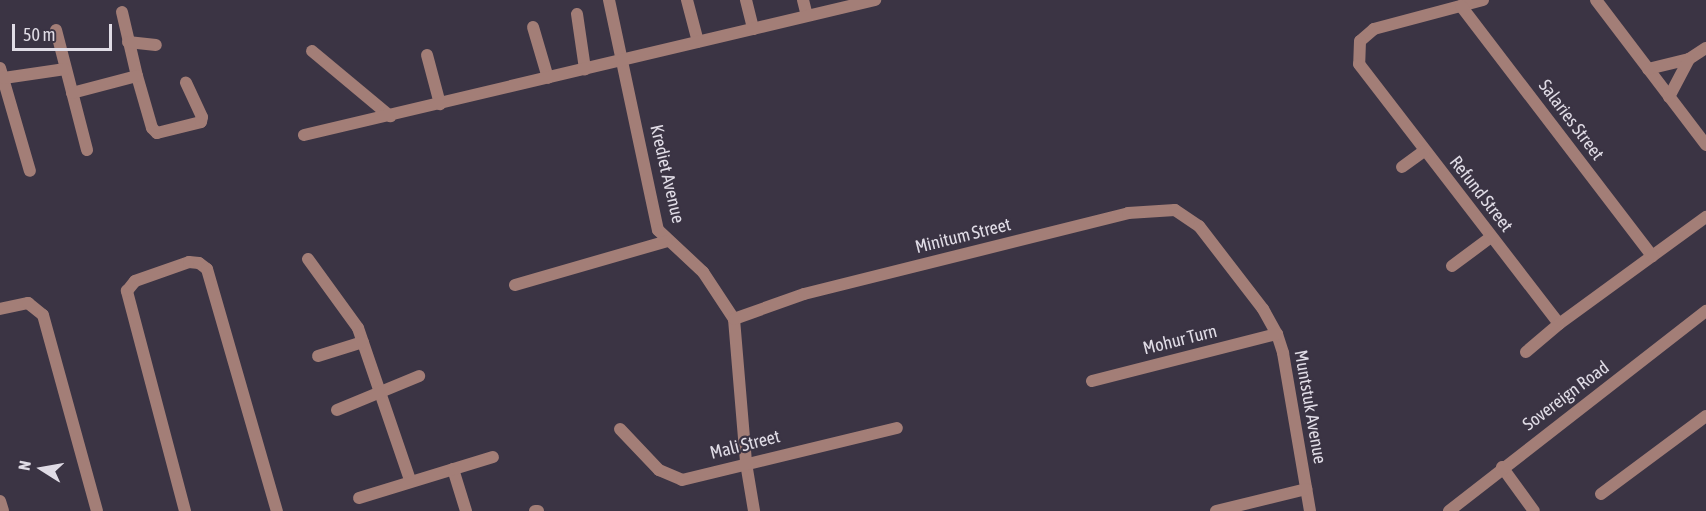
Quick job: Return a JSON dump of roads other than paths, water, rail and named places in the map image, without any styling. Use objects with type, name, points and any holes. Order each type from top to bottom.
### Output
[{"type":"street","name":"Krediet Avenue","points":[[609,0],[624,59],[658,230],[667,241],[703,272],[734,319],[746,463],[754,511]]},
{"type":"street","points":[[687,0],[698,42]]},
{"type":"street","points":[[746,0],[753,29]]},
{"type":"street","points":[[803,0],[807,16]]},
{"type":"street","points":[[304,135],[875,0]]},
{"type":"street","name":"Refund Street","points":[[1483,0],[1374,29],[1360,41],[1359,64],[1559,324]]},
{"type":"street","points":[[1596,0],[1706,145]]},
{"type":"street","name":"Salaries Street","points":[[1461,6],[1652,256]]},
{"type":"street","points":[[122,12],[152,128],[164,135],[201,122],[202,117],[186,82]]},
{"type":"street","points":[[577,14],[585,69]]},
{"type":"street","points":[[533,27],[548,78]]},
{"type":"street","points":[[56,30],[87,150]]},
{"type":"street","points":[[1648,69],[1689,59],[1706,47],[1706,39]]},
{"type":"street","points":[[128,42],[156,45]]},
{"type":"street","points":[[312,51],[390,116]]},
{"type":"street","points":[[427,55],[440,104]]},
{"type":"street","points":[[1669,98],[1689,59]]},
{"type":"street","points":[[30,171],[2,73],[65,69]]},
{"type":"street","points":[[72,93],[137,76]]},
{"type":"street","points":[[1402,167],[1424,151]]},
{"type":"street","name":"Minitum Street","points":[[734,319],[804,294],[1128,213],[1169,209],[1199,226]]},
{"type":"street","points":[[1526,352],[1559,324],[1706,217]]},
{"type":"street","name":"Muntstuk Avenue","points":[[1199,226],[1263,309],[1276,334],[1283,353],[1310,511]]},
{"type":"street","points":[[1452,266],[1491,237]]},
{"type":"street","points":[[515,285],[667,241]]},
{"type":"street","points":[[308,259],[350,314],[363,342],[382,391],[410,480]]},
{"type":"street","points":[[185,511],[127,291],[135,281],[189,262],[199,263],[207,269],[277,511]]},
{"type":"street","points":[[0,309],[28,303],[43,315],[97,511]]},
{"type":"street","name":"Sovereign Road","points":[[1449,511],[1502,467],[1706,311]]},
{"type":"street","name":"Mohur Turn","points":[[1092,381],[1276,334]]},
{"type":"street","points":[[318,356],[363,342]]},
{"type":"street","points":[[336,410],[419,376]]},
{"type":"street","points":[[1601,494],[1706,416]]},
{"type":"street","name":"Mali Street","points":[[620,429],[669,477],[682,480],[897,428]]},
{"type":"street","points":[[359,498],[410,480],[493,457]]},
{"type":"street","points":[[1502,467],[1533,511]]},
{"type":"street","points":[[453,469],[466,511]]},
{"type":"street","points":[[1216,511],[1306,489]]},
{"type":"street","points":[[0,501],[3,511]]}]
